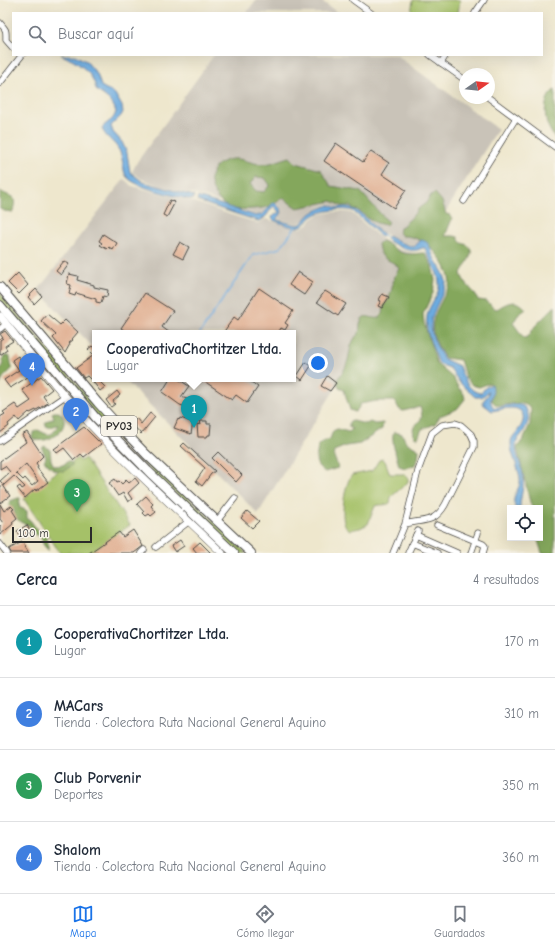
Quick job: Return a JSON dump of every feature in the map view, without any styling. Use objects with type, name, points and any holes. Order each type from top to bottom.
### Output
[{"type":"highway","name":"PY03","points":[[0,287],[98,403],[146,454],[251,553]]},
{"type":"highway","name":"PY03","points":[[0,305],[96,418],[148,471],[234,553]]},
{"type":"main road","name":"PY03","points":[[0,316],[3,326],[104,439],[188,522],[222,553]]},
{"type":"main road","points":[[148,471],[214,545]]},
{"type":"street","points":[[353,0],[370,12]]},
{"type":"street","points":[[476,12],[484,0]]},
{"type":"street","points":[[0,23],[6,29],[6,40],[12,47]]},
{"type":"street","points":[[0,83],[21,56]]},
{"type":"street","points":[[431,56],[459,76]]},
{"type":"street","points":[[441,63],[445,56]]},
{"type":"street","points":[[495,102],[555,147]]},
{"type":"street","points":[[464,201],[516,118]]},
{"type":"street","points":[[0,441],[66,396]]},
{"type":"street","points":[[393,553],[405,524],[418,471],[432,433],[437,427],[442,425],[455,423],[461,426],[471,434],[474,441],[474,447],[445,506],[439,514],[429,520],[414,521],[405,524]]},
{"type":"street","points":[[217,521],[235,498]]},
{"type":"street","points":[[156,547],[188,522]]},
{"type":"street","points":[[437,525],[483,544],[485,546],[483,553]]},
{"type":"street","points":[[408,553],[417,533],[457,553]]},
{"type":"street","points":[[471,553],[478,533]]},
{"type":"street","points":[[412,543],[437,553]]},
{"type":"street","points":[[0,544],[7,553]]},
{"type":"shaded area","points":[[256,0],[320,0],[337,12],[247,12]]},
{"type":"shaded area","points":[[213,56],[397,56],[459,101],[459,104],[464,104],[498,129],[427,241],[423,239],[414,246],[399,241],[379,231],[365,216],[350,206],[336,207],[328,204],[311,212],[305,220],[297,224],[278,219],[282,213],[281,208],[275,202],[272,202],[262,214],[256,215],[206,197],[160,186],[142,179],[132,172],[137,162]]},
{"type":"shaded area","points":[[124,179],[132,186],[197,203],[258,223],[266,219],[294,228],[301,228],[320,214],[333,212],[352,213],[379,237],[393,247],[418,254],[258,514],[127,382],[296,382],[296,330],[92,330],[92,346],[38,290]]},
{"type":"green space","points":[[413,0],[460,0],[458,12],[411,12]]},
{"type":"green space","points":[[555,90],[555,138],[547,124],[545,110],[549,96]]},
{"type":"green space","points":[[290,157],[296,163],[321,170],[331,186],[360,191],[388,222],[386,225],[370,220],[358,210],[354,210],[351,206],[342,206],[332,201],[297,208],[283,198],[267,207],[233,209],[226,206],[215,195],[212,188],[212,173],[215,167],[222,162],[239,159],[257,164],[266,164]],"holes":[[[256,177],[265,178],[270,185],[264,192],[256,191],[250,184]]]},
{"type":"green space","points":[[0,191],[13,198],[13,212],[0,209]]},
{"type":"green space","points":[[435,193],[442,201],[446,214],[450,215],[452,219],[445,236],[458,237],[461,242],[470,248],[471,255],[461,273],[462,277],[478,300],[487,301],[493,308],[497,309],[504,304],[512,302],[519,303],[523,306],[526,309],[518,315],[513,323],[524,338],[528,337],[535,326],[555,306],[555,553],[542,553],[538,541],[543,541],[543,505],[531,505],[517,448],[524,438],[530,424],[531,409],[519,403],[496,405],[489,397],[491,392],[490,383],[479,387],[472,385],[466,379],[460,360],[445,358],[434,337],[433,321],[435,314],[450,281],[446,268],[438,255],[428,245],[415,238],[402,236],[399,233],[400,228],[419,208],[426,203],[431,195]]},
{"type":"green space","points":[[381,241],[403,253],[425,253],[432,266],[435,280],[433,293],[423,314],[424,323],[437,364],[454,379],[464,394],[465,399],[457,409],[440,416],[435,424],[422,429],[418,438],[414,437],[413,428],[422,417],[420,407],[403,411],[399,409],[395,401],[377,401],[360,404],[355,412],[350,410],[344,390],[339,388],[338,384],[338,379],[347,363],[351,345],[359,333],[361,321],[365,317],[377,318],[383,314],[384,306],[389,298],[395,276],[399,269],[394,263],[381,255],[378,244]]},
{"type":"green space","points":[[0,293],[102,414],[246,553],[238,553],[135,455],[98,417],[0,301]]},
{"type":"green space","points":[[4,356],[10,357],[12,369],[3,378],[0,385],[0,371]]},
{"type":"green space","points":[[59,412],[63,417],[64,423],[58,434],[45,440],[32,438],[35,431],[38,430],[47,434],[52,434],[54,432],[58,425],[47,427],[45,423],[48,420],[53,419],[54,417],[52,413]]},
{"type":"green space","points":[[353,421],[366,424],[370,422],[375,424],[383,423],[382,429],[360,444],[346,446],[334,451],[338,468],[325,472],[318,466],[316,460],[318,445],[330,439],[333,431],[337,429],[349,432],[352,429],[349,427],[349,422]]},
{"type":"green space","points":[[394,432],[402,434],[406,442],[419,450],[418,459],[414,466],[405,468],[399,466],[393,444]]},
{"type":"green space","points":[[44,446],[50,449],[51,460],[54,466],[63,465],[68,461],[72,463],[72,465],[64,471],[54,470],[44,461],[46,457],[42,449]]},
{"type":"green space","points":[[78,458],[80,461],[85,458],[130,525],[89,553],[60,553],[24,499],[28,496],[26,493]]},
{"type":"green space","points":[[383,459],[390,474],[405,474],[408,478],[408,482],[391,497],[390,503],[375,506],[368,524],[360,528],[350,530],[346,527],[343,518],[344,498],[347,484],[352,475],[372,471],[379,460]]},
{"type":"green space","points":[[20,498],[19,507],[27,511],[27,518],[38,531],[46,535],[48,551],[43,544],[41,537],[33,533],[29,525],[20,522],[16,518],[14,509],[9,505],[10,501]]},
{"type":"water","points":[[63,56],[77,56],[86,61],[97,74],[101,86],[115,94],[122,106],[123,112],[121,116],[111,126],[113,132],[122,142],[127,153],[130,172],[143,182],[194,196],[192,200],[147,188],[126,176],[119,151],[104,133],[102,128],[112,120],[115,115],[116,112],[113,104],[96,90],[92,78],[73,60]]},
{"type":"water","points":[[198,197],[256,216],[263,214],[273,203],[275,203],[281,209],[282,213],[277,220],[297,225],[301,224],[311,213],[329,205],[337,208],[349,207],[358,211],[375,228],[383,233],[381,236],[353,211],[349,210],[322,212],[313,216],[303,225],[292,227],[273,220],[272,217],[279,212],[274,206],[265,217],[258,221],[197,201]]},
{"type":"water","points":[[388,236],[399,242],[414,247],[421,240],[426,242],[444,274],[446,285],[433,313],[431,329],[437,347],[444,359],[459,366],[469,387],[476,392],[481,393],[486,387],[492,384],[493,392],[491,402],[494,408],[519,405],[526,409],[528,414],[528,422],[517,440],[516,445],[523,479],[520,505],[514,505],[514,502],[520,484],[520,479],[511,442],[523,422],[522,412],[511,408],[492,411],[483,404],[483,401],[488,395],[489,391],[482,397],[475,397],[459,382],[450,368],[439,364],[428,334],[426,322],[428,312],[438,291],[439,282],[437,274],[425,248],[408,250],[386,239]]},
{"type":"building","points":[[336,143],[363,162],[371,151],[389,163],[382,174],[406,190],[394,208],[324,161]]},
{"type":"building","points":[[170,200],[175,202],[167,217],[163,215]]},
{"type":"building","points":[[103,234],[117,243],[113,250],[109,247],[107,249],[100,245],[102,243],[99,241]]},
{"type":"building","points":[[180,242],[189,247],[183,259],[173,254]]},
{"type":"building","points":[[64,261],[69,264],[61,275],[56,271]]},
{"type":"building","points":[[298,272],[313,282],[304,295],[289,285]]},
{"type":"building","points":[[18,273],[28,285],[19,294],[8,283]]},
{"type":"building","points":[[69,274],[78,276],[77,280],[94,285],[94,287],[108,290],[107,297],[103,296],[101,303],[96,302],[96,299],[76,293],[75,296],[69,294],[71,285],[67,284]]},
{"type":"building","points":[[259,288],[293,311],[285,323],[288,325],[285,330],[281,328],[280,330],[225,330],[234,317],[238,320]]},
{"type":"building","points":[[36,289],[42,296],[34,304],[28,297]]},
{"type":"building","points":[[325,291],[346,304],[338,316],[317,302]]},
{"type":"building","points":[[145,293],[173,311],[162,327],[166,330],[124,330],[121,328]]},
{"type":"building","points":[[382,294],[389,297],[382,308],[378,306],[381,301],[379,300]]},
{"type":"building","points":[[47,314],[60,325],[65,320],[78,332],[69,343],[70,344],[65,353],[53,338],[56,335],[41,321]]},
{"type":"building","points":[[5,331],[13,341],[5,346],[7,350],[0,355],[0,340],[3,338],[0,334]]},
{"type":"building","points":[[92,346],[92,353],[88,349]]},
{"type":"building","points":[[18,356],[23,363],[28,360],[30,363],[26,367],[31,375],[10,388],[4,380],[19,370],[12,360]]},
{"type":"building","points":[[92,356],[92,380],[87,376],[84,378],[76,368]]},
{"type":"building","points":[[306,362],[311,366],[302,380],[297,376]]},
{"type":"building","points":[[41,376],[52,389],[43,396],[48,403],[30,413],[29,412],[19,421],[16,417],[8,424],[9,426],[0,433],[0,417],[5,414],[3,412],[15,404],[19,409],[31,401],[22,390]]},
{"type":"building","points":[[327,376],[336,383],[330,391],[321,386]]},
{"type":"building","points":[[93,382],[100,382],[105,387],[100,391]]},
{"type":"building","points":[[168,382],[183,382],[189,386],[181,397],[202,404],[200,411],[180,405],[162,392]]},
{"type":"building","points":[[205,382],[251,382],[258,387],[247,403],[236,395],[232,400]]},
{"type":"building","points":[[117,391],[120,395],[113,401],[115,404],[111,407],[106,400]]},
{"type":"building","points":[[150,413],[155,417],[141,434],[131,423],[136,418],[141,424]]},
{"type":"building","points":[[180,418],[193,422],[191,434],[174,428],[178,419],[179,420]]},
{"type":"building","points":[[200,421],[207,421],[207,424],[211,424],[210,435],[207,437],[198,437],[197,424],[201,425]]},
{"type":"building","points":[[84,427],[101,444],[84,457],[81,454],[74,460],[64,448],[57,453],[54,449]]},
{"type":"building","points":[[27,432],[43,456],[36,463],[38,466],[37,468],[48,482],[36,491],[35,489],[25,498],[17,488],[20,486],[22,489],[25,487],[14,476],[4,485],[0,481],[10,472],[5,466],[0,469],[0,461],[26,442],[22,435]],"holes":[[[26,464],[38,481],[32,486],[25,478],[23,480],[16,473]]]},
{"type":"building","points":[[184,443],[215,471],[202,486],[196,481],[205,468],[181,446]]},
{"type":"building","points":[[218,452],[242,475],[236,482],[212,458]]},
{"type":"building","points":[[135,478],[139,483],[128,493],[132,499],[128,502],[123,493],[118,496],[109,483],[115,479],[117,482],[119,481],[122,484],[126,480],[129,483]]},
{"type":"building","points":[[3,485],[10,496],[0,503],[0,487]]},
{"type":"building","points":[[146,496],[153,504],[151,506],[156,512],[151,516],[149,514],[146,516],[137,504]]},
{"type":"building","points":[[0,504],[4,511],[11,506],[14,509],[12,510],[17,518],[12,522],[13,524],[0,535],[0,526],[3,523],[0,519]]},
{"type":"building","points":[[247,511],[259,521],[252,528],[241,518]]},
{"type":"building","points":[[27,525],[29,529],[27,531],[28,533],[21,538],[17,531]]},
{"type":"building","points":[[133,530],[143,546],[134,553],[89,553],[119,532],[123,537]]},
{"type":"building","points":[[180,540],[184,546],[175,552],[171,546]]},
{"type":"building","points":[[22,542],[29,553],[11,553],[9,549]]},
{"type":"building","points":[[200,542],[211,553],[197,553],[193,548]]},
{"type":"waterway","points":[[202,330],[253,255],[280,248],[296,226]]},
{"type":"waterway","points":[[380,233],[387,238]]},
{"type":"place","name":"Shalom","points":[[32,386]]},
{"type":"place","name":"CooperativaChortitzer Ltda.","points":[[194,428]]},
{"type":"place","name":"MACars","points":[[76,431]]},
{"type":"place","name":"Club Porvenir","points":[[77,512]]}]
